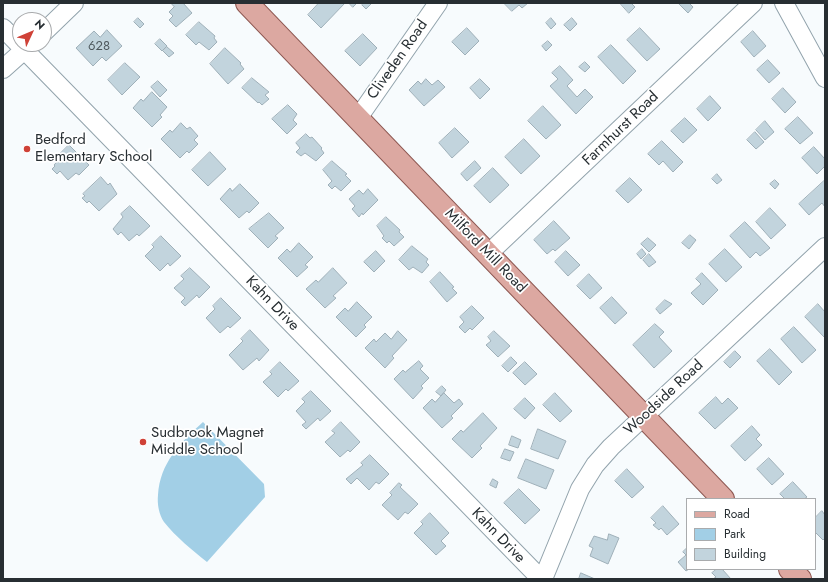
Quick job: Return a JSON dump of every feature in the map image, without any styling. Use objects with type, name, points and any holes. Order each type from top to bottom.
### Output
[{"type":"main road","name":"Milford Mill Road","points":[[248,3],[722,498]]},
{"type":"main road","points":[[791,570],[800,579]]},
{"type":"street","points":[[52,24],[74,3]]},
{"type":"street","name":"Cliveden Road","points":[[358,118],[438,3]]},
{"type":"street","name":"Farmhurst Road","points":[[488,254],[753,3]]},
{"type":"street","points":[[784,3],[825,78]]},
{"type":"street","name":"Kahn Drive","points":[[3,28],[12,35]]},
{"type":"street","points":[[3,69],[22,52]]},
{"type":"street","name":"Kahn Drive","points":[[33,52],[542,579]]},
{"type":"street","name":"Woodside Road","points":[[542,579],[580,489],[601,459],[825,247]]},
{"type":"green space","points":[[203,422],[264,484],[265,497],[207,562],[179,538],[164,522],[160,513],[158,502],[160,484],[167,463],[179,446]]},
{"type":"building","points":[[171,3],[183,3],[192,13],[176,27],[169,20],[173,16],[169,12],[174,7]]},
{"type":"building","points":[[319,3],[345,3],[321,28],[308,15]]},
{"type":"building","points":[[349,3],[357,3],[353,7]]},
{"type":"building","points":[[364,3],[371,4],[366,9],[362,5]]},
{"type":"building","points":[[504,3],[528,3],[522,8],[519,5],[512,11]]},
{"type":"building","points":[[620,3],[631,3],[635,7],[629,13]]},
{"type":"building","points":[[689,3],[693,7],[688,13],[679,4]]},
{"type":"building","points":[[138,18],[144,24],[140,28],[134,22]]},
{"type":"building","points":[[551,18],[556,24],[551,29],[546,23]]},
{"type":"building","points":[[572,18],[577,24],[570,31],[564,25]]},
{"type":"building","points":[[199,22],[215,36],[214,38],[217,42],[209,50],[199,42],[196,45],[186,35]]},
{"type":"building","points":[[467,28],[479,41],[465,55],[452,42]]},
{"type":"building","points":[[640,28],[660,49],[647,61],[627,40]]},
{"type":"building","points":[[107,30],[122,46],[106,61],[102,57],[93,66],[76,48],[94,31],[100,37]]},
{"type":"building","points":[[753,31],[766,46],[754,57],[741,42]]},
{"type":"building","points":[[363,34],[377,48],[360,66],[345,51]]},
{"type":"building","points":[[160,39],[167,46],[162,51],[155,44]]},
{"type":"building","points":[[548,41],[552,45],[546,51],[542,46]]},
{"type":"building","points":[[611,45],[636,71],[623,84],[598,57]]},
{"type":"building","points":[[167,47],[174,53],[169,57],[163,51]]},
{"type":"building","points":[[225,48],[241,63],[240,64],[244,69],[228,84],[210,64]]},
{"type":"building","points":[[768,60],[780,73],[769,83],[757,70]]},
{"type":"building","points":[[585,62],[590,67],[585,72],[579,67]]},
{"type":"building","points":[[125,63],[140,77],[122,95],[108,80]]},
{"type":"building","points":[[560,66],[573,80],[567,86],[577,97],[585,89],[593,97],[576,114],[550,86],[558,79],[552,73]]},
{"type":"building","points":[[252,78],[269,92],[265,95],[269,99],[262,105],[242,88]]},
{"type":"building","points":[[426,79],[432,85],[438,80],[445,87],[424,106],[409,90],[418,81],[421,84]]},
{"type":"building","points":[[480,79],[490,89],[480,99],[470,88]]},
{"type":"building","points":[[158,81],[167,90],[160,97],[151,87]]},
{"type":"building","points":[[783,88],[796,102],[785,113],[772,99]]},
{"type":"building","points":[[152,92],[167,107],[160,115],[162,117],[152,127],[133,108],[141,99],[143,101]]},
{"type":"building","points":[[710,96],[721,108],[708,121],[697,109]]},
{"type":"building","points":[[288,105],[297,114],[293,120],[297,124],[287,134],[272,119]]},
{"type":"building","points":[[543,106],[561,125],[546,139],[528,121]]},
{"type":"building","points":[[798,117],[813,133],[800,144],[785,129]]},
{"type":"building","points":[[685,118],[697,130],[683,143],[671,131]]},
{"type":"building","points":[[765,121],[774,132],[765,140],[756,130]]},
{"type":"building","points":[[181,123],[187,129],[190,127],[198,136],[194,140],[198,144],[189,153],[187,151],[180,158],[161,139],[170,130],[172,132]]},
{"type":"building","points":[[455,128],[469,142],[452,158],[439,143]]},
{"type":"building","points":[[755,132],[764,142],[756,149],[747,140]]},
{"type":"building","points":[[306,134],[310,138],[312,137],[322,148],[321,149],[324,153],[316,161],[305,153],[301,156],[296,152],[300,148],[296,143]]},
{"type":"building","points":[[524,139],[540,156],[521,174],[505,157]]},
{"type":"building","points":[[662,141],[683,162],[673,172],[663,161],[659,165],[648,154]]},
{"type":"building","points":[[69,145],[89,165],[79,175],[76,173],[68,180],[60,171],[57,174],[52,169],[63,155],[61,153]]},
{"type":"building","points":[[814,147],[825,159],[825,166],[817,174],[802,158]]},
{"type":"building","points":[[210,152],[226,169],[208,186],[192,170]]},
{"type":"building","points":[[332,161],[347,174],[345,175],[351,181],[341,191],[335,186],[332,189],[328,185],[332,181],[323,170]]},
{"type":"building","points":[[475,161],[481,168],[467,181],[461,174]]},
{"type":"building","points":[[493,168],[509,185],[490,203],[474,186]]},
{"type":"building","points":[[717,174],[722,180],[717,184],[712,179]]},
{"type":"building","points":[[101,177],[108,185],[110,183],[117,194],[99,211],[89,201],[87,203],[82,198],[85,196],[83,194]]},
{"type":"building","points":[[630,178],[642,190],[628,203],[616,191]]},
{"type":"building","points":[[775,180],[779,184],[775,189],[770,184]]},
{"type":"building","points":[[825,180],[825,207],[822,203],[809,215],[799,204]]},
{"type":"building","points":[[240,184],[259,203],[249,213],[247,211],[239,218],[220,199],[230,188],[232,191]]},
{"type":"building","points":[[368,189],[378,200],[359,217],[352,209],[355,206],[349,199],[359,190],[363,194]]},
{"type":"building","points":[[130,206],[150,226],[139,236],[137,234],[129,241],[121,232],[118,235],[113,229],[123,217],[121,214]]},
{"type":"building","points":[[770,208],[786,225],[771,239],[756,222]]},
{"type":"building","points":[[269,213],[284,228],[275,236],[278,238],[268,248],[249,229]]},
{"type":"building","points":[[386,217],[400,230],[399,232],[404,237],[394,246],[389,241],[387,243],[382,238],[384,236],[377,226]]},
{"type":"building","points":[[554,221],[570,238],[555,251],[553,249],[547,254],[534,240]]},
{"type":"building","points":[[745,222],[770,248],[760,256],[756,252],[750,258],[730,236]]},
{"type":"building","points":[[690,235],[696,240],[689,249],[682,243]]},
{"type":"building","points":[[161,236],[181,256],[170,266],[168,263],[160,271],[145,256],[154,247],[152,245]]},
{"type":"building","points":[[648,238],[656,245],[649,252],[641,244]]},
{"type":"building","points":[[299,243],[313,257],[305,265],[308,267],[297,277],[278,258],[287,249],[290,252]]},
{"type":"building","points":[[412,246],[428,259],[426,262],[429,265],[422,273],[413,267],[409,270],[399,260]]},
{"type":"building","points":[[642,249],[646,254],[641,259],[637,254]]},
{"type":"building","points":[[725,249],[742,267],[726,282],[709,264]]},
{"type":"building","points":[[376,251],[385,261],[374,272],[364,262]]},
{"type":"building","points":[[566,251],[580,265],[568,276],[555,262]]},
{"type":"building","points":[[649,254],[656,262],[649,267],[643,260]]},
{"type":"building","points":[[190,268],[210,287],[199,298],[197,295],[185,306],[181,302],[185,298],[174,288],[184,279],[181,276]]},
{"type":"building","points":[[333,268],[347,283],[333,296],[336,298],[325,308],[306,289],[316,280],[318,282]]},
{"type":"building","points":[[440,272],[454,287],[452,288],[457,293],[447,302],[430,282]]},
{"type":"building","points":[[702,273],[718,290],[703,305],[691,293],[701,284],[696,279]]},
{"type":"building","points":[[589,274],[602,288],[590,299],[577,286]]},
{"type":"building","points":[[612,297],[627,313],[615,324],[600,308]]},
{"type":"building","points":[[221,298],[241,318],[230,328],[228,326],[220,333],[206,318],[215,309],[213,306]]},
{"type":"building","points":[[665,300],[672,304],[660,314],[656,309]]},
{"type":"building","points":[[357,302],[372,317],[364,325],[366,327],[356,337],[336,317],[345,308],[348,311]]},
{"type":"building","points":[[818,304],[825,312],[825,338],[805,317]]},
{"type":"building","points":[[472,306],[484,318],[472,330],[470,328],[465,333],[459,327],[464,322],[460,317]]},
{"type":"building","points":[[655,324],[664,332],[659,337],[672,351],[654,368],[633,345]]},
{"type":"building","points":[[794,327],[816,350],[802,363],[781,339]]},
{"type":"building","points":[[250,330],[269,350],[259,361],[257,358],[243,370],[229,355],[243,341],[241,339]]},
{"type":"building","points":[[398,331],[407,340],[392,356],[394,358],[385,368],[365,348],[374,339],[376,342],[385,333],[391,339]]},
{"type":"building","points":[[494,331],[510,346],[498,357],[486,345],[491,341],[488,337]]},
{"type":"building","points":[[770,349],[792,372],[779,385],[757,361]]},
{"type":"building","points":[[735,351],[741,357],[730,368],[724,362]]},
{"type":"building","points":[[511,357],[517,363],[508,372],[502,366]]},
{"type":"building","points":[[419,361],[423,366],[420,369],[429,378],[421,386],[423,388],[413,399],[394,379],[403,370],[405,372]]},
{"type":"building","points":[[280,362],[299,381],[288,391],[286,389],[278,397],[263,382],[272,374],[270,372]]},
{"type":"building","points":[[525,362],[537,374],[525,385],[513,373]]},
{"type":"building","points":[[442,386],[446,390],[441,396],[436,392]]},
{"type":"building","points":[[311,391],[331,411],[320,421],[318,418],[306,429],[302,425],[306,422],[296,411],[305,402],[302,399]]},
{"type":"building","points":[[444,393],[454,403],[459,399],[463,404],[451,416],[453,418],[442,428],[423,408],[432,399],[435,402]]},
{"type":"building","points":[[555,393],[572,411],[560,422],[543,405]]},
{"type":"building","points":[[716,397],[722,404],[728,398],[738,408],[715,429],[699,413]]},
{"type":"building","points":[[525,398],[535,408],[525,419],[514,409]]},
{"type":"building","points":[[483,413],[497,428],[480,446],[482,448],[472,458],[452,439],[461,430],[463,432]]},
{"type":"building","points":[[341,422],[360,442],[350,452],[348,450],[340,457],[325,442],[335,433],[332,431]]},
{"type":"building","points":[[752,426],[760,435],[756,439],[762,445],[745,461],[731,446]]},
{"type":"building","points":[[538,429],[566,441],[558,459],[531,449]]},
{"type":"building","points":[[512,436],[521,440],[518,448],[509,445]]},
{"type":"building","points":[[505,449],[514,452],[510,461],[501,458]]},
{"type":"building","points":[[370,455],[389,474],[379,484],[376,482],[369,490],[357,478],[351,484],[346,479],[363,465],[361,463]]},
{"type":"building","points":[[769,458],[784,474],[772,485],[757,469]]},
{"type":"building","points":[[526,459],[554,470],[546,489],[518,478]]},
{"type":"building","points":[[627,469],[644,487],[632,498],[615,481]]},
{"type":"building","points":[[493,479],[498,482],[496,488],[490,485]]},
{"type":"building","points":[[793,482],[807,497],[784,498],[780,494]]},
{"type":"building","points":[[399,483],[402,485],[400,487],[418,504],[408,514],[405,512],[398,520],[382,505],[392,495],[390,493]]},
{"type":"building","points":[[519,489],[540,510],[525,524],[504,503]]},
{"type":"building","points":[[663,506],[679,524],[667,535],[661,528],[659,530],[653,525],[656,523],[651,518]]},
{"type":"building","points":[[822,511],[825,515],[825,538],[823,540],[816,533],[816,517]]},
{"type":"building","points":[[430,513],[449,533],[441,541],[446,546],[436,555],[414,533],[423,524],[421,522]]},
{"type":"building","points":[[609,534],[619,538],[608,564],[590,556],[593,548],[589,546],[594,536],[607,540]]},
{"type":"building","points":[[686,555],[686,570],[688,570],[686,571],[678,562]]},
{"type":"building","points":[[716,570],[723,570],[731,579],[713,579],[716,577],[712,573]]},
{"type":"building","points":[[581,573],[595,579],[579,579]]},
{"type":"place","name":"Bedford Elementary School","points":[[27,149]]},
{"type":"place","name":"Sudbrook Magnet Middle School","points":[[143,442]]}]
